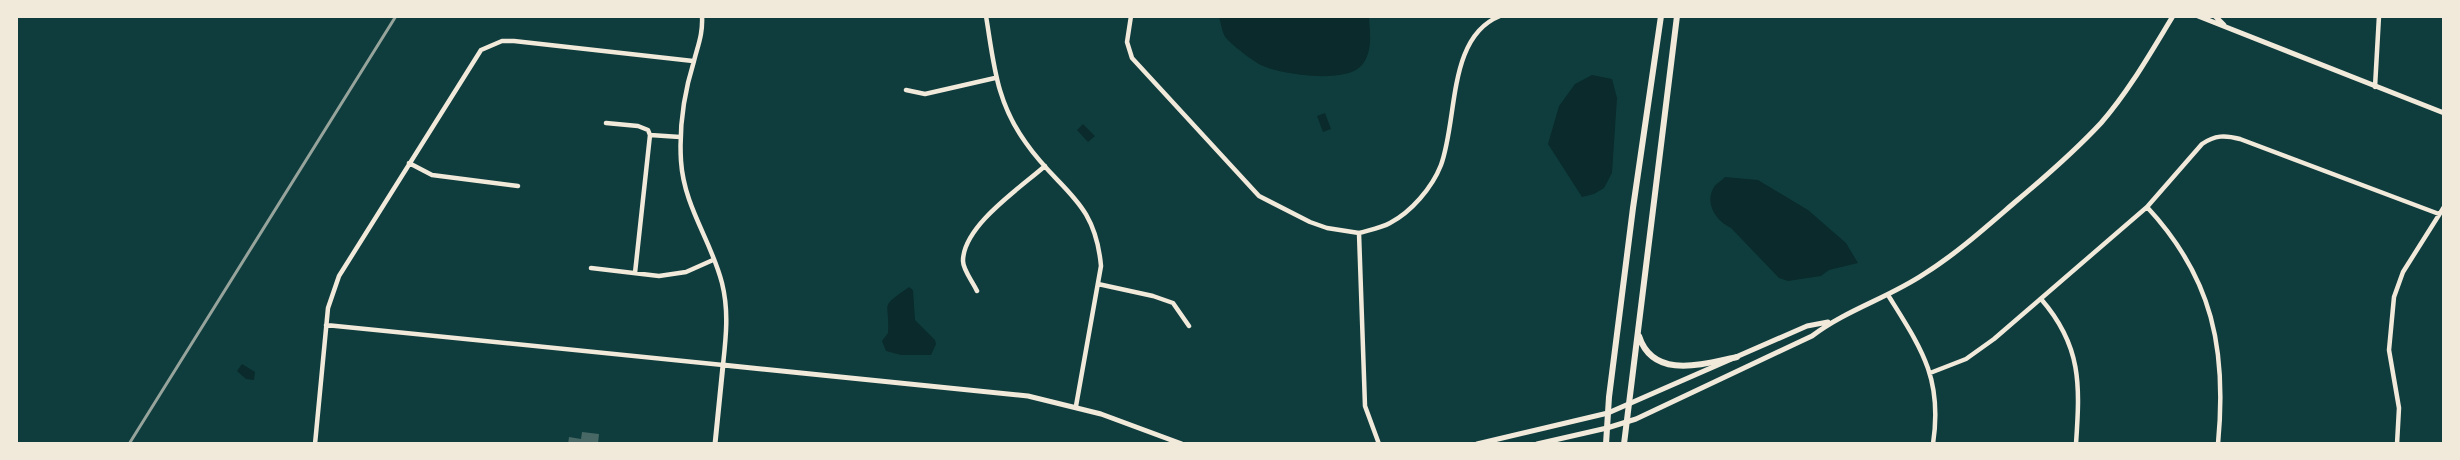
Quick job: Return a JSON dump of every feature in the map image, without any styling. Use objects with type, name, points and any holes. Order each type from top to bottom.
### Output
[{"type":"main road","points":[[1606,444],[1633,207],[1660,16]]},
{"type":"main road","points":[[1624,444],[1677,16]]},
{"type":"main road","points":[[1638,332],[1647,353],[1677,366],[1696,365],[1737,357]]},
{"type":"street","points":[[702,16],[702,39],[693,61],[680,137],[685,189],[693,215],[721,281],[726,303],[728,325],[715,444]]},
{"type":"street","points":[[986,16],[995,78],[1011,118],[1025,143],[1088,214],[1095,230],[1101,266],[1076,406]]},
{"type":"street","points":[[1131,16],[1127,42],[1132,58],[1259,196],[1310,222],[1327,228],[1359,233],[1389,224],[1422,197],[1432,182],[1445,150],[1465,51],[1482,27],[1500,16]]},
{"type":"street","points":[[1537,444],[1626,423],[1812,336],[1830,322],[1888,295],[1924,274],[1956,251],[2061,163],[2102,121],[2140,69],[2173,16]]},
{"type":"street","points":[[2198,16],[2444,113]]},
{"type":"street","points":[[2216,16],[2227,28]]},
{"type":"street","points":[[2375,87],[2379,16]]},
{"type":"street","points":[[315,444],[328,308],[339,276],[481,50],[491,44],[514,40],[693,61]]},
{"type":"street","points":[[906,90],[926,94],[995,78]]},
{"type":"street","points":[[606,123],[638,126],[648,130],[650,135],[634,273]]},
{"type":"street","points":[[650,135],[680,137]]},
{"type":"street","points":[[1930,373],[1966,359],[1981,350],[2147,207],[2174,179],[2202,144],[2210,138],[2220,136],[2240,139],[2439,214]]},
{"type":"street","points":[[409,163],[432,175],[518,186]]},
{"type":"street","points":[[977,291],[963,262],[967,241],[979,224],[1044,166]]},
{"type":"street","points":[[2147,207],[2176,242],[2205,297],[2220,358],[2222,389],[2218,444]]},
{"type":"street","points":[[2397,444],[2399,408],[2389,350],[2394,297],[2403,272],[2444,207]]},
{"type":"street","points":[[1359,233],[1365,406],[1379,444]]},
{"type":"street","points":[[591,268],[675,275],[713,260]]},
{"type":"street","points":[[1098,284],[1153,296],[1173,303],[1189,326]]},
{"type":"street","points":[[1888,295],[1919,345],[1930,373],[1935,398],[1933,444]]},
{"type":"street","points":[[2041,299],[2060,325],[2076,363],[2079,383],[2076,444]]},
{"type":"street","points":[[1477,444],[1608,413],[1807,326],[1830,322]]},
{"type":"street","points":[[326,325],[991,392],[1076,406],[1182,444]]},
{"type":"street","points":[[1159,444],[1162,436]]},
{"type":"water","points":[[1219,17],[1369,17],[1368,54],[1362,65],[1354,71],[1343,74],[1299,75],[1272,69],[1249,58],[1233,45],[1225,36]]},
{"type":"water","points":[[1592,75],[1612,79],[1617,98],[1612,173],[1604,188],[1582,197],[1548,144],[1559,106],[1575,84]]},
{"type":"water","points":[[1325,113],[1331,129],[1323,132],[1317,116]]},
{"type":"water","points":[[1083,124],[1095,136],[1088,142],[1077,130]]},
{"type":"water","points":[[1725,177],[1758,180],[1808,210],[1846,243],[1858,263],[1829,270],[1821,276],[1788,281],[1779,278],[1713,211],[1711,193]]},
{"type":"water","points":[[909,287],[913,290],[915,320],[935,340],[936,344],[931,355],[901,355],[886,351],[882,341],[888,333],[889,303]]},
{"type":"water","points":[[242,364],[255,372],[254,380],[246,379],[237,371]]},
{"type":"building","points":[[582,432],[599,434],[598,444],[568,444],[569,437],[581,439]]},
{"type":"railway","points":[[129,444],[396,16]]}]
